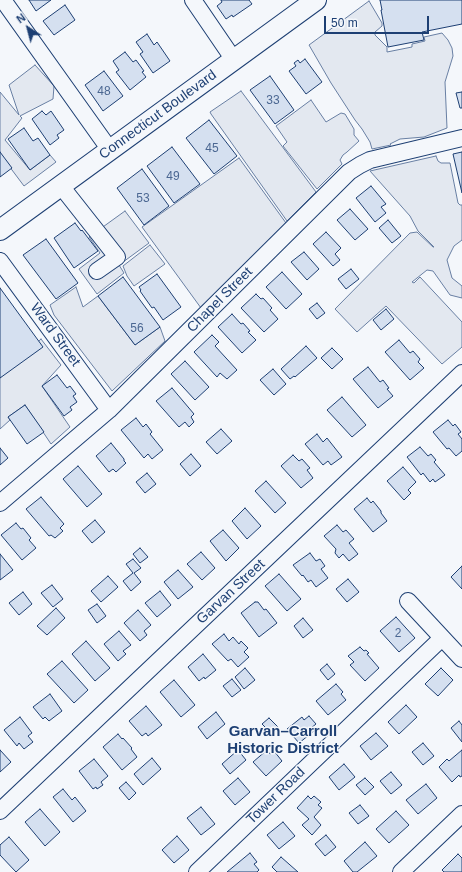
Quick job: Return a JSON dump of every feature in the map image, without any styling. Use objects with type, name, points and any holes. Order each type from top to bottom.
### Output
[{"type":"main road","name":"Connecticut Boulevard","points":[[0,230],[316,0]]},
{"type":"street","points":[[3,0],[110,150]]},
{"type":"street","points":[[192,0],[234,60]]},
{"type":"street","name":"Chapel Street","points":[[0,503],[109,410],[349,172],[360,164],[370,160],[462,138]]},
{"type":"street","points":[[61,186],[117,257],[97,271]]},
{"type":"street","name":"Ward Street","points":[[0,261],[109,410]]},
{"type":"street","name":"Garvan Street","points":[[0,811],[462,373]]},
{"type":"street","points":[[408,601],[462,659]]},
{"type":"street","name":"Tower Road","points":[[197,872],[442,638]]},
{"type":"street","points":[[401,872],[462,814]]},
{"type":"shaded area","points":[[369,1],[382,23],[382,26],[375,32],[375,35],[387,47],[387,52],[412,47],[412,44],[425,41],[424,37],[442,33],[448,40],[452,48],[453,56],[445,82],[447,128],[424,137],[400,139],[390,144],[391,145],[372,149],[370,142],[362,129],[331,83],[309,45]]},
{"type":"shaded area","points":[[35,65],[54,86],[53,99],[20,116],[22,118],[5,140],[30,170],[50,155],[56,162],[24,186],[0,154],[0,92],[19,115],[9,85]]},
{"type":"shaded area","points":[[241,91],[316,192],[287,221],[210,112]]},
{"type":"shaded area","points":[[311,100],[326,122],[341,113],[345,114],[354,129],[354,135],[359,141],[343,155],[340,160],[342,164],[317,189],[283,146],[287,142],[276,126]]},
{"type":"shaded area","points":[[436,156],[438,161],[441,163],[450,163],[458,203],[462,205],[462,240],[454,246],[447,260],[452,278],[462,286],[462,298],[450,295],[433,271],[427,270],[412,282],[414,283],[420,277],[462,322],[462,347],[442,364],[386,306],[357,332],[335,309],[410,233],[417,232],[434,247],[418,231],[410,216],[370,171]]},
{"type":"shaded area","points":[[239,158],[286,223],[201,308],[142,227]]},
{"type":"shaded area","points":[[125,211],[149,243],[119,265],[124,273],[97,294],[79,269],[100,253],[89,237]]},
{"type":"shaded area","points":[[150,245],[165,264],[134,286],[127,276],[123,266]]},
{"type":"shaded area","points":[[76,287],[83,307],[98,296],[135,345],[160,327],[165,341],[112,391],[54,315],[50,305]]},
{"type":"shaded area","points":[[41,339],[61,365],[42,386],[70,427],[51,444],[25,405],[8,417],[10,420],[0,429],[0,378]]},
{"type":"building","points":[[29,0],[51,0],[36,11]]},
{"type":"building","points":[[221,0],[249,0],[252,4],[233,17],[232,15],[226,19],[217,6],[222,2]]},
{"type":"building","points":[[380,0],[462,0],[462,24],[422,32],[424,40],[388,47]]},
{"type":"building","points":[[65,5],[75,20],[54,35],[43,21]]},
{"type":"building","points":[[147,34],[154,45],[157,42],[170,61],[153,73],[140,54],[143,52],[136,42]]},
{"type":"building","points":[[125,52],[133,62],[136,60],[144,71],[142,72],[146,77],[130,90],[116,72],[119,70],[113,61]]},
{"type":"building","points":[[305,59],[322,82],[306,94],[289,71],[296,66],[294,63],[298,60],[300,63]]},
{"type":"building","points":[[104,71],[123,96],[103,111],[85,85]]},
{"type":"building","points":[[270,76],[294,110],[275,124],[250,90]]},
{"type":"building","points":[[462,92],[462,108],[460,108],[456,93]]},
{"type":"building","points":[[42,111],[46,115],[51,111],[64,130],[57,135],[59,138],[50,145],[32,119]]},
{"type":"building","points":[[209,120],[237,156],[214,174],[186,138]]},
{"type":"building","points":[[24,128],[33,141],[38,138],[50,155],[30,170],[8,139]]},
{"type":"building","points":[[172,147],[200,184],[174,203],[147,166]]},
{"type":"building","points":[[0,152],[12,168],[0,177]]},
{"type":"building","points":[[462,152],[462,193],[453,154]]},
{"type":"building","points":[[142,169],[169,206],[144,225],[117,188]]},
{"type":"building","points":[[371,186],[386,204],[381,207],[386,213],[375,222],[356,198]]},
{"type":"building","points":[[350,209],[368,229],[355,240],[337,220]]},
{"type":"building","points":[[388,220],[401,236],[392,243],[379,228]]},
{"type":"building","points":[[75,223],[98,251],[74,268],[54,238]]},
{"type":"building","points":[[326,232],[341,248],[335,254],[340,260],[333,266],[313,244]]},
{"type":"building","points":[[46,239],[78,283],[56,299],[23,255]]},
{"type":"building","points":[[304,252],[319,269],[307,280],[291,262]]},
{"type":"building","points":[[351,269],[359,279],[346,289],[338,279]]},
{"type":"building","points":[[282,272],[302,294],[286,309],[266,287]]},
{"type":"building","points":[[157,274],[181,307],[163,320],[154,307],[152,308],[140,291],[141,290],[139,287]]},
{"type":"building","points":[[123,277],[160,327],[135,345],[98,296]]},
{"type":"building","points":[[0,288],[43,347],[0,378]]},
{"type":"building","points":[[256,294],[261,299],[263,298],[272,308],[270,310],[278,319],[264,332],[241,308]]},
{"type":"building","points":[[317,303],[325,313],[317,319],[309,309]]},
{"type":"building","points":[[386,309],[394,319],[381,330],[373,320]]},
{"type":"building","points":[[232,314],[241,324],[243,323],[250,331],[248,332],[256,340],[242,353],[218,327]]},
{"type":"building","points":[[212,335],[219,342],[215,346],[237,370],[227,379],[220,373],[217,377],[194,352]]},
{"type":"building","points":[[399,340],[410,353],[413,351],[420,359],[418,362],[424,368],[410,380],[385,352]]},
{"type":"building","points":[[306,346],[317,358],[295,377],[294,376],[290,379],[281,369]]},
{"type":"building","points":[[332,348],[343,359],[332,369],[321,358]]},
{"type":"building","points":[[185,361],[209,387],[195,400],[171,374]]},
{"type":"building","points":[[368,367],[380,382],[383,380],[389,388],[387,389],[393,396],[378,408],[353,379]]},
{"type":"building","points":[[273,369],[286,384],[274,395],[260,380]]},
{"type":"building","points":[[57,375],[67,388],[70,386],[76,394],[73,396],[77,402],[70,407],[72,410],[64,416],[42,386]]},
{"type":"building","points":[[172,388],[194,414],[191,417],[194,422],[189,427],[185,422],[179,427],[156,401]]},
{"type":"building","points":[[342,397],[366,425],[352,437],[327,410]]},
{"type":"building","points":[[25,405],[44,432],[27,444],[8,417]]},
{"type":"building","points":[[136,418],[143,427],[146,424],[152,432],[150,434],[163,450],[152,459],[148,454],[144,458],[121,430]]},
{"type":"building","points":[[448,420],[453,426],[455,424],[461,432],[458,434],[462,439],[462,451],[456,456],[449,448],[447,449],[433,432]]},
{"type":"building","points":[[221,429],[232,441],[217,454],[206,442]]},
{"type":"building","points":[[317,434],[323,442],[327,438],[342,457],[331,465],[328,461],[323,465],[305,444]]},
{"type":"building","points":[[111,443],[126,463],[116,472],[113,469],[109,472],[96,456]]},
{"type":"building","points":[[420,447],[428,456],[431,454],[436,460],[434,462],[445,475],[435,482],[433,479],[430,482],[423,473],[421,475],[407,457]]},
{"type":"building","points":[[0,448],[8,458],[0,465]]},
{"type":"building","points":[[191,454],[201,466],[190,476],[180,464]]},
{"type":"building","points":[[293,455],[299,461],[302,459],[310,468],[307,470],[313,478],[301,488],[281,466]]},
{"type":"building","points":[[78,466],[102,494],[87,507],[63,479]]},
{"type":"building","points":[[403,467],[416,482],[408,490],[411,493],[404,500],[387,481]]},
{"type":"building","points":[[147,473],[156,484],[145,493],[136,482]]},
{"type":"building","points":[[266,481],[286,503],[275,513],[255,491]]},
{"type":"building","points":[[41,497],[64,524],[60,528],[63,531],[55,538],[51,535],[49,536],[26,509]]},
{"type":"building","points":[[367,498],[371,503],[373,501],[387,521],[373,532],[354,509]]},
{"type":"building","points":[[245,508],[261,526],[247,539],[232,521]]},
{"type":"building","points":[[95,520],[105,532],[92,543],[82,531]]},
{"type":"building","points":[[16,523],[21,529],[23,528],[31,538],[29,540],[36,548],[22,560],[1,535]]},
{"type":"building","points":[[337,525],[343,532],[346,530],[354,539],[349,543],[358,554],[349,561],[343,554],[339,558],[335,553],[336,549],[324,536]]},
{"type":"building","points":[[223,530],[239,548],[226,561],[210,541]]},
{"type":"building","points":[[140,548],[148,557],[140,563],[133,554]]},
{"type":"building","points":[[201,552],[215,568],[202,580],[187,564]]},
{"type":"building","points":[[310,553],[316,561],[320,559],[325,566],[321,569],[328,578],[316,587],[311,580],[308,582],[293,565]]},
{"type":"building","points":[[0,554],[13,570],[0,580]]},
{"type":"building","points":[[133,559],[141,568],[134,573],[141,582],[131,591],[123,581],[133,573],[126,564]]},
{"type":"building","points":[[462,566],[462,589],[451,577]]},
{"type":"building","points":[[178,570],[193,587],[178,599],[164,582]]},
{"type":"building","points":[[279,574],[301,599],[287,611],[265,586]]},
{"type":"building","points":[[108,576],[118,587],[101,602],[91,591]]},
{"type":"building","points":[[348,579],[359,592],[347,602],[336,589]]},
{"type":"building","points":[[52,585],[63,599],[53,607],[41,593]]},
{"type":"building","points":[[160,591],[171,605],[157,617],[145,603]]},
{"type":"building","points":[[23,592],[32,604],[19,615],[9,603]]},
{"type":"building","points":[[255,602],[258,602],[264,610],[266,609],[277,623],[259,637],[241,613]]},
{"type":"building","points":[[97,604],[106,616],[97,623],[88,610]]},
{"type":"building","points":[[56,608],[65,618],[47,635],[37,626]]},
{"type":"building","points":[[138,610],[151,625],[144,631],[147,635],[140,641],[124,623]]},
{"type":"building","points":[[396,617],[415,638],[399,652],[380,631]]},
{"type":"building","points":[[303,618],[313,630],[303,638],[294,626]]},
{"type":"building","points":[[119,631],[131,645],[123,651],[126,654],[118,661],[104,644]]},
{"type":"building","points":[[224,634],[229,641],[233,637],[239,644],[241,641],[248,648],[244,652],[249,657],[238,667],[231,659],[228,661],[212,644]]},
{"type":"building","points":[[86,641],[110,668],[95,681],[72,654]]},
{"type":"building","points":[[360,647],[369,653],[367,654],[379,668],[365,681],[350,665],[354,662],[348,656]]},
{"type":"building","points":[[203,654],[216,670],[205,679],[204,677],[199,681],[188,667]]},
{"type":"building","points":[[62,661],[88,690],[74,703],[47,674]]},
{"type":"building","points":[[327,664],[335,674],[328,680],[320,670]]},
{"type":"building","points":[[245,668],[255,680],[244,689],[235,677]]},
{"type":"building","points":[[441,668],[453,680],[438,696],[425,684]]},
{"type":"building","points":[[232,679],[241,690],[232,697],[223,686]]},
{"type":"building","points":[[174,680],[195,705],[181,717],[160,692]]},
{"type":"building","points":[[336,684],[343,692],[341,694],[346,700],[328,715],[316,701]]},
{"type":"building","points":[[50,694],[62,711],[49,721],[45,717],[43,719],[33,707]]},
{"type":"building","points":[[406,705],[417,717],[399,734],[388,722]]},
{"type":"building","points":[[146,706],[162,725],[148,736],[146,733],[142,736],[129,721]]},
{"type":"building","points":[[216,712],[225,724],[207,739],[198,727]]},
{"type":"building","points":[[309,716],[316,724],[311,728],[314,731],[299,743],[287,729],[302,717],[304,720]]},
{"type":"building","points":[[20,717],[32,733],[28,736],[33,742],[24,749],[19,743],[17,746],[4,730]]},
{"type":"building","points":[[269,718],[279,728],[272,734],[262,724]]},
{"type":"building","points":[[459,721],[462,725],[462,742],[451,728]]},
{"type":"building","points":[[376,733],[388,746],[371,760],[360,746]]},
{"type":"building","points":[[118,734],[132,748],[131,749],[137,757],[122,770],[103,747]]},
{"type":"building","points":[[423,743],[434,756],[423,765],[412,752]]},
{"type":"building","points":[[0,750],[11,762],[0,772]]},
{"type":"building","points":[[238,750],[246,760],[230,774],[222,764]]},
{"type":"building","points":[[267,750],[270,754],[274,751],[282,761],[266,776],[253,762]]},
{"type":"building","points":[[462,750],[462,776],[460,777],[459,775],[452,782],[439,767],[447,759],[449,761]]},
{"type":"building","points":[[152,758],[161,769],[143,785],[134,774]]},
{"type":"building","points":[[94,759],[108,776],[101,782],[103,785],[97,789],[96,787],[93,789],[79,771]]},
{"type":"building","points":[[344,764],[355,777],[339,790],[329,777]]},
{"type":"building","points":[[391,772],[402,785],[391,794],[380,781]]},
{"type":"building","points":[[238,778],[250,792],[235,805],[223,791]]},
{"type":"building","points":[[365,778],[374,787],[365,795],[356,785]]},
{"type":"building","points":[[126,782],[136,793],[129,800],[119,788]]},
{"type":"building","points":[[426,784],[437,798],[418,814],[406,800]]},
{"type":"building","points":[[63,789],[72,800],[75,797],[86,811],[73,822],[53,797]]},
{"type":"building","points":[[308,796],[311,799],[314,796],[321,802],[318,805],[322,808],[314,817],[321,825],[312,835],[302,825],[309,819],[297,808]]},
{"type":"building","points":[[360,805],[369,816],[358,824],[349,813]]},
{"type":"building","points":[[201,807],[215,824],[201,835],[187,818]]},
{"type":"building","points":[[40,809],[60,832],[45,846],[25,822]]},
{"type":"building","points":[[396,811],[409,825],[389,843],[376,829]]},
{"type":"building","points":[[283,822],[295,836],[279,849],[267,835]]},
{"type":"building","points":[[326,835],[336,847],[325,856],[315,844]]},
{"type":"building","points":[[177,836],[189,850],[174,863],[162,850]]},
{"type":"building","points":[[9,837],[29,860],[16,872],[0,855],[0,845]]},
{"type":"building","points":[[365,842],[377,856],[357,872],[353,872],[344,861]]},
{"type":"building","points":[[250,853],[257,862],[254,864],[259,870],[257,872],[227,872]]},
{"type":"building","points":[[458,854],[462,858],[462,872],[444,872],[442,870]]},
{"type":"building","points":[[281,857],[298,872],[277,872],[272,867]]},
{"type":"district","name":"Garvan–Carroll Historic District","points":[[283,740]]}]
